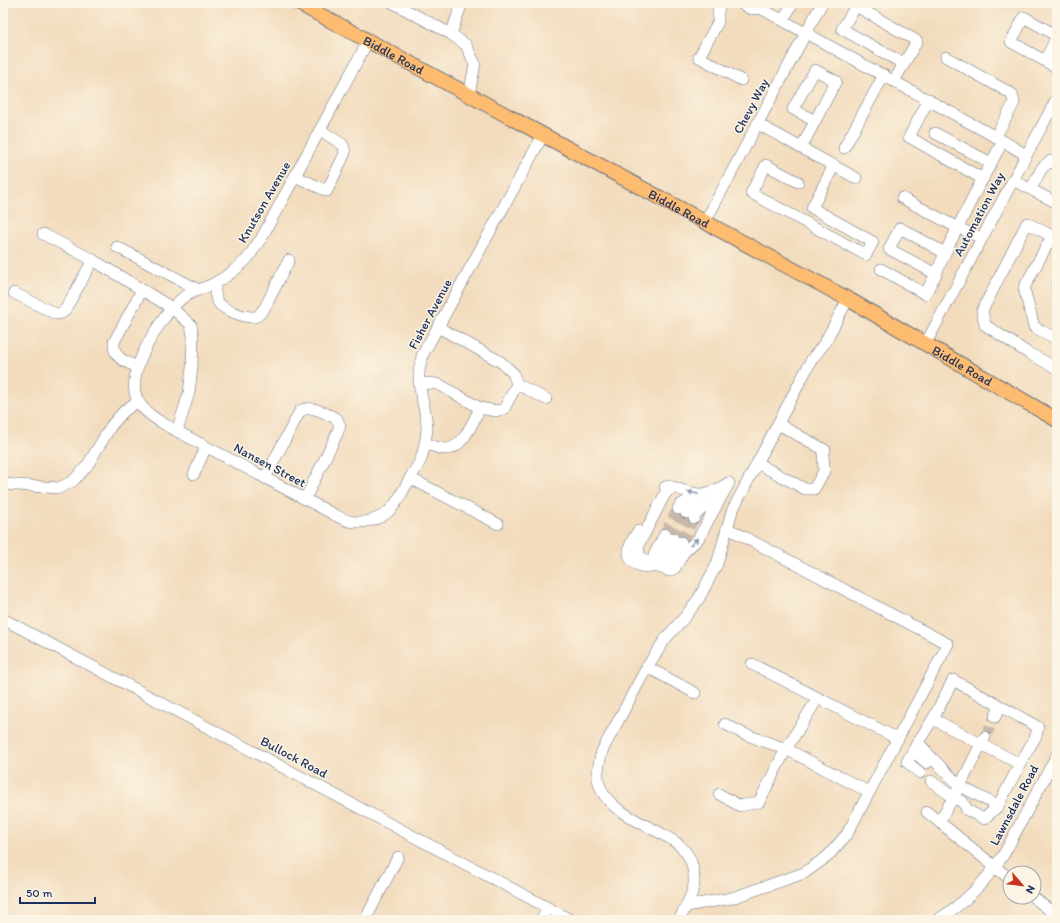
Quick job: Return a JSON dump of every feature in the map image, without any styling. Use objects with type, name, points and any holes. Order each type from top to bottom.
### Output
[{"type":"main road","name":"Biddle Road","points":[[298,3],[848,299],[1057,420]]},
{"type":"street","points":[[393,3],[451,34],[466,45],[475,64],[469,95]]},
{"type":"street","points":[[451,34],[462,3]]},
{"type":"street","points":[[721,3],[718,10],[718,22],[699,57],[741,80]]},
{"type":"street","points":[[740,3],[751,9],[759,6],[999,138],[1026,155]]},
{"type":"street","points":[[783,20],[793,3]]},
{"type":"street","name":"Chevy Way","points":[[705,222],[822,3]]},
{"type":"street","points":[[844,148],[889,78],[904,64],[917,41],[856,6],[842,29],[904,64]]},
{"type":"street","points":[[1045,61],[1057,36],[1024,18],[1010,42],[1057,68]]},
{"type":"street","name":"Knutson Avenue","points":[[146,411],[138,401],[136,395],[134,388],[135,374],[150,341],[163,319],[181,299],[215,283],[238,267],[247,258],[261,239],[368,41]]},
{"type":"street","points":[[881,269],[925,294],[991,163],[999,138],[1014,103],[1012,94],[946,57]]},
{"type":"street","points":[[801,148],[836,81],[816,70],[793,109],[815,121]]},
{"type":"street","name":"Automation Way","points":[[926,343],[1026,155],[1052,119],[1057,98]]},
{"type":"street","points":[[929,99],[909,137],[982,179]]},
{"type":"street","points":[[758,124],[856,178]]},
{"type":"street","points":[[295,176],[327,191],[345,153],[344,146],[342,144],[320,130]]},
{"type":"street","points":[[935,133],[991,163]]},
{"type":"street","name":"Fisher Avenue","points":[[386,514],[397,502],[421,458],[425,443],[425,413],[418,374],[422,356],[543,134]]},
{"type":"street","points":[[1031,190],[1042,168],[1050,161],[1057,165]]},
{"type":"street","points":[[798,182],[766,165],[751,193],[866,255],[872,242],[812,208],[834,165]]},
{"type":"street","points":[[1013,180],[1057,203]]},
{"type":"street","points":[[902,198],[958,228],[982,238]]},
{"type":"street","points":[[1057,339],[1034,327],[1024,288],[1052,236],[1027,223],[982,311],[985,325],[1028,353],[1057,368]]},
{"type":"street","points":[[936,274],[889,250],[900,228],[945,253]]},
{"type":"street","points":[[43,234],[93,260],[172,308],[191,325],[194,336],[189,393],[177,431]]},
{"type":"street","points":[[117,247],[198,290]]},
{"type":"street","points":[[14,293],[56,314],[62,313],[71,301],[93,260]]},
{"type":"street","points":[[215,283],[215,294],[218,302],[224,308],[243,316],[255,317],[260,315],[264,309],[289,260]]},
{"type":"street","points":[[137,367],[122,360],[113,348],[114,342],[142,290]]},
{"type":"street","points":[[679,920],[693,889],[694,874],[691,860],[684,848],[674,840],[622,812],[611,804],[602,794],[598,778],[598,764],[602,751],[647,667],[666,638],[698,600],[717,564],[732,511],[812,359],[824,344],[848,299]]},
{"type":"street","points":[[438,327],[501,362],[513,373],[517,384],[546,399]]},
{"type":"street","points":[[419,384],[432,383],[440,385],[480,408],[496,411],[504,409],[517,384]]},
{"type":"street","points":[[3,484],[59,488],[73,481],[87,466],[111,426],[124,411],[138,401]]},
{"type":"street","points":[[264,478],[300,411],[304,408],[311,408],[337,419],[340,426],[337,434],[305,499]]},
{"type":"street","points":[[425,443],[445,449],[454,447],[462,440],[480,408]]},
{"type":"street","name":"Nansen Street","points":[[146,411],[154,418],[206,447],[348,520],[357,522],[368,521],[386,514]]},
{"type":"street","points":[[757,463],[805,489],[814,489],[816,487],[824,471],[824,452],[778,424]]},
{"type":"street","points":[[194,474],[206,447]]},
{"type":"street","points":[[410,478],[498,524]]},
{"type":"street","points":[[656,566],[654,555],[673,538],[673,556],[667,563],[656,566],[646,567],[637,565],[629,554],[630,545],[662,487],[668,486],[696,494],[706,494],[717,490],[728,483],[698,539],[684,552],[675,568],[670,571],[656,566]]},
{"type":"street","points":[[708,504],[696,504],[686,513],[696,514],[708,504],[719,500]]},
{"type":"street","points":[[686,906],[732,898],[804,874],[828,856],[847,834],[948,644],[727,528]]},
{"type":"street","name":"Bullock Road","points":[[3,619],[571,920]]},
{"type":"street","points":[[752,664],[898,739]]},
{"type":"street","points":[[647,667],[695,693]]},
{"type":"street","points":[[920,773],[907,762],[933,720],[953,680],[1038,727],[1036,736],[998,806],[984,819],[966,810],[963,802],[954,798],[931,781]]},
{"type":"street","points":[[719,794],[740,806],[759,802],[786,749],[818,698]]},
{"type":"street","points":[[995,717],[1000,706]]},
{"type":"street","points":[[933,720],[983,740],[1020,764]]},
{"type":"street","points":[[725,724],[744,734],[786,749],[869,792]]},
{"type":"street","points":[[939,822],[954,798],[983,740]]},
{"type":"street","points":[[915,747],[928,763]]},
{"type":"street","points":[[915,747],[960,786],[998,806]]},
{"type":"street","name":"Lawnsdale Road","points":[[995,867],[1004,854],[1057,754]]},
{"type":"street","points":[[927,812],[1002,873]]},
{"type":"street","points":[[365,920],[398,857]]},
{"type":"street","points":[[936,920],[953,909],[975,890],[995,867]]},
{"type":"street","points":[[1042,904],[1057,916]]},
{"type":"street","points":[[541,920],[548,908]]},
{"type":"tunnel","points":[[665,534],[678,509]]},
{"type":"tunnel","points":[[673,538],[686,513]]},
{"type":"tunnel","points":[[681,542],[694,518]]},
{"type":"tunnel","points":[[985,737],[995,717]]}]
